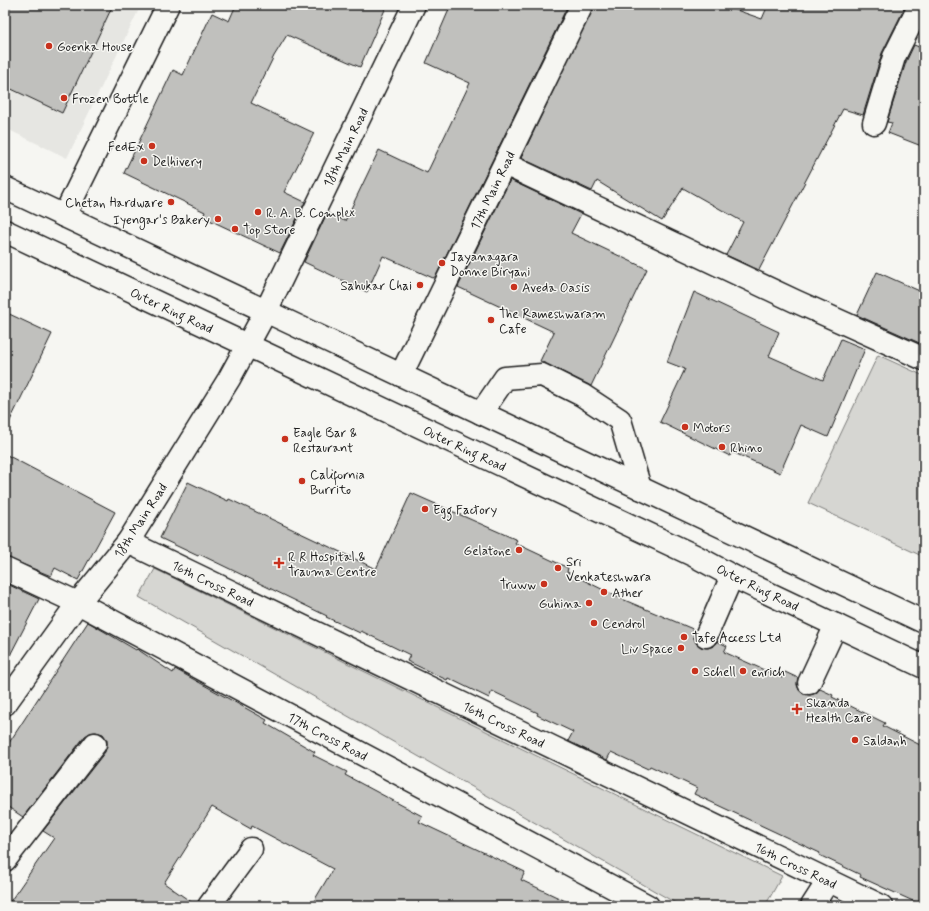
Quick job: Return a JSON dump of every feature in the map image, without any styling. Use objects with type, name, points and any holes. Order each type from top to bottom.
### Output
[{"type":"main road","points":[[64,216],[168,5]]},
{"type":"main road","name":"18th Main Road","points":[[5,704],[78,604],[128,542],[229,379],[266,311],[414,5]]},
{"type":"main road","name":"17th Main Road","points":[[401,376],[582,5]]},
{"type":"main road","points":[[874,123],[894,57],[920,5]]},
{"type":"main road","points":[[505,164],[794,301],[924,359]]},
{"type":"main road","points":[[5,188],[924,622]]},
{"type":"main road","name":"Outer Ring Road","points":[[5,231],[246,346],[695,556],[732,576],[924,667]]},
{"type":"main road","points":[[481,413],[505,378],[542,375],[582,395],[620,420],[640,488]]},
{"type":"main road","name":"16th Cross Road","points":[[128,542],[881,906]]},
{"type":"main road","name":"17th Cross Road","points":[[5,569],[78,604],[648,906]]},
{"type":"main road","points":[[706,636],[732,576]]},
{"type":"main road","points":[[809,683],[836,625]]},
{"type":"main road","points":[[5,860],[95,744]]},
{"type":"main road","points":[[209,906],[251,849]]},
{"type":"main road","points":[[812,906],[828,881]]},
{"type":"shaded area","points":[[5,5],[141,5],[67,158],[5,128]]},
{"type":"shaded area","points":[[878,355],[924,376],[924,557],[808,503]]},
{"type":"shaded area","points":[[155,569],[782,876],[765,906],[681,906],[139,597]]},
{"type":"building","name":"Goenka House","points":[[5,5],[113,5],[62,113],[5,86]]},
{"type":"building","points":[[236,5],[387,5],[360,67],[287,35],[274,56],[251,103],[314,133],[284,192],[305,202],[280,253],[203,217],[205,212],[124,173],[173,70],[183,75],[212,13],[229,21]]},
{"type":"building","points":[[451,5],[568,5],[436,276],[433,278],[383,256],[367,292],[304,262],[327,213],[345,221],[379,150],[427,173],[470,83],[426,63]]},
{"type":"building","points":[[594,5],[722,5],[762,19],[768,5],[906,5],[882,53],[863,115],[843,109],[759,270],[726,255],[743,222],[683,188],[662,221],[597,181],[592,191],[521,158]]},
{"type":"building","points":[[914,45],[924,49],[924,147],[888,133],[892,123],[887,122],[906,62]]},
{"type":"building","points":[[510,180],[581,214],[571,233],[647,269],[591,386],[540,361],[554,332],[458,287]]},
{"type":"building","points":[[877,272],[924,293],[924,345],[857,315]]},
{"type":"building","points":[[694,292],[779,332],[769,356],[823,380],[841,339],[865,349],[828,437],[801,425],[780,473],[732,452],[730,456],[660,422],[685,369],[667,362]]},
{"type":"building","points":[[5,312],[52,334],[5,431]]},
{"type":"building","points":[[5,454],[115,512],[78,580],[55,568],[51,576],[5,557]]},
{"type":"building","points":[[188,482],[228,501],[229,499],[376,569],[411,493],[517,540],[515,543],[568,568],[567,572],[622,599],[695,630],[694,638],[696,643],[701,647],[708,648],[714,646],[717,641],[727,646],[724,652],[782,678],[785,672],[798,678],[797,684],[799,690],[803,694],[810,695],[816,693],[820,689],[833,695],[832,697],[885,723],[883,726],[924,747],[924,906],[860,877],[861,875],[819,855],[820,853],[694,794],[697,788],[650,766],[648,769],[611,752],[607,760],[568,741],[573,732],[537,715],[538,713],[492,691],[489,698],[448,678],[447,680],[407,661],[410,655],[361,631],[360,633],[326,617],[327,616],[199,554],[198,556],[160,538]]},
{"type":"building","points":[[5,583],[39,599],[5,665]]},
{"type":"building","points":[[88,622],[136,650],[137,649],[173,673],[175,669],[267,720],[265,723],[315,752],[313,755],[347,772],[345,775],[422,816],[419,822],[525,872],[521,880],[576,906],[311,906],[333,869],[252,826],[251,829],[212,807],[164,883],[197,906],[7,906],[54,838],[43,831],[105,752],[107,746],[107,740],[103,734],[96,732],[90,733],[85,736],[23,817],[5,805],[5,749]]},
{"type":"place","name":"Goenka House","points":[[49,46]]},
{"type":"place","name":"Frozen Bottle","points":[[64,98]]},
{"type":"place","name":"FedEx","points":[[152,146]]},
{"type":"place","name":"Delhivery","points":[[144,161]]},
{"type":"place","name":"Chetan Hardware","points":[[171,202]]},
{"type":"place","name":"R. A. B. Complex","points":[[258,212]]},
{"type":"place","name":"Iyengar's Bakery","points":[[218,219]]},
{"type":"place","name":"Top Store","points":[[235,229]]},
{"type":"place","name":"Jayanagara Donne Biryani","points":[[442,263]]},
{"type":"place","name":"Sahukar Chai","points":[[420,285]]},
{"type":"place","name":"Aveda Oasis","points":[[514,287]]},
{"type":"place","name":"The Rameshwaram Cafe","points":[[491,320]]},
{"type":"place","name":"Motors","points":[[685,427]]},
{"type":"place","name":"Eagle Bar & Restaurant","points":[[285,439]]},
{"type":"place","name":"Rhino","points":[[722,447]]},
{"type":"place","name":"California Burrito","points":[[302,481]]},
{"type":"place","name":"Egg Factory","points":[[425,509]]},
{"type":"place","name":"Gelatone","points":[[519,550]]},
{"type":"place","name":"R R Hospital & Trauma Centre","points":[[279,563]]},
{"type":"place","name":"Sri Venkateshwara","points":[[558,568]]},
{"type":"place","name":"Truww","points":[[544,584]]},
{"type":"place","name":"Ather","points":[[604,592]]},
{"type":"place","name":"Guhina","points":[[589,603]]},
{"type":"place","name":"Cendrol","points":[[594,623]]},
{"type":"place","name":"Tafe Access Ltd","points":[[684,637]]},
{"type":"place","name":"Liv Space","points":[[681,648]]},
{"type":"place","name":"Schell","points":[[695,671]]},
{"type":"place","name":"enrich","points":[[743,671]]},
{"type":"place","name":"Skanda Health Care","points":[[797,709]]},
{"type":"place","name":"Saldanh","points":[[855,740]]}]
